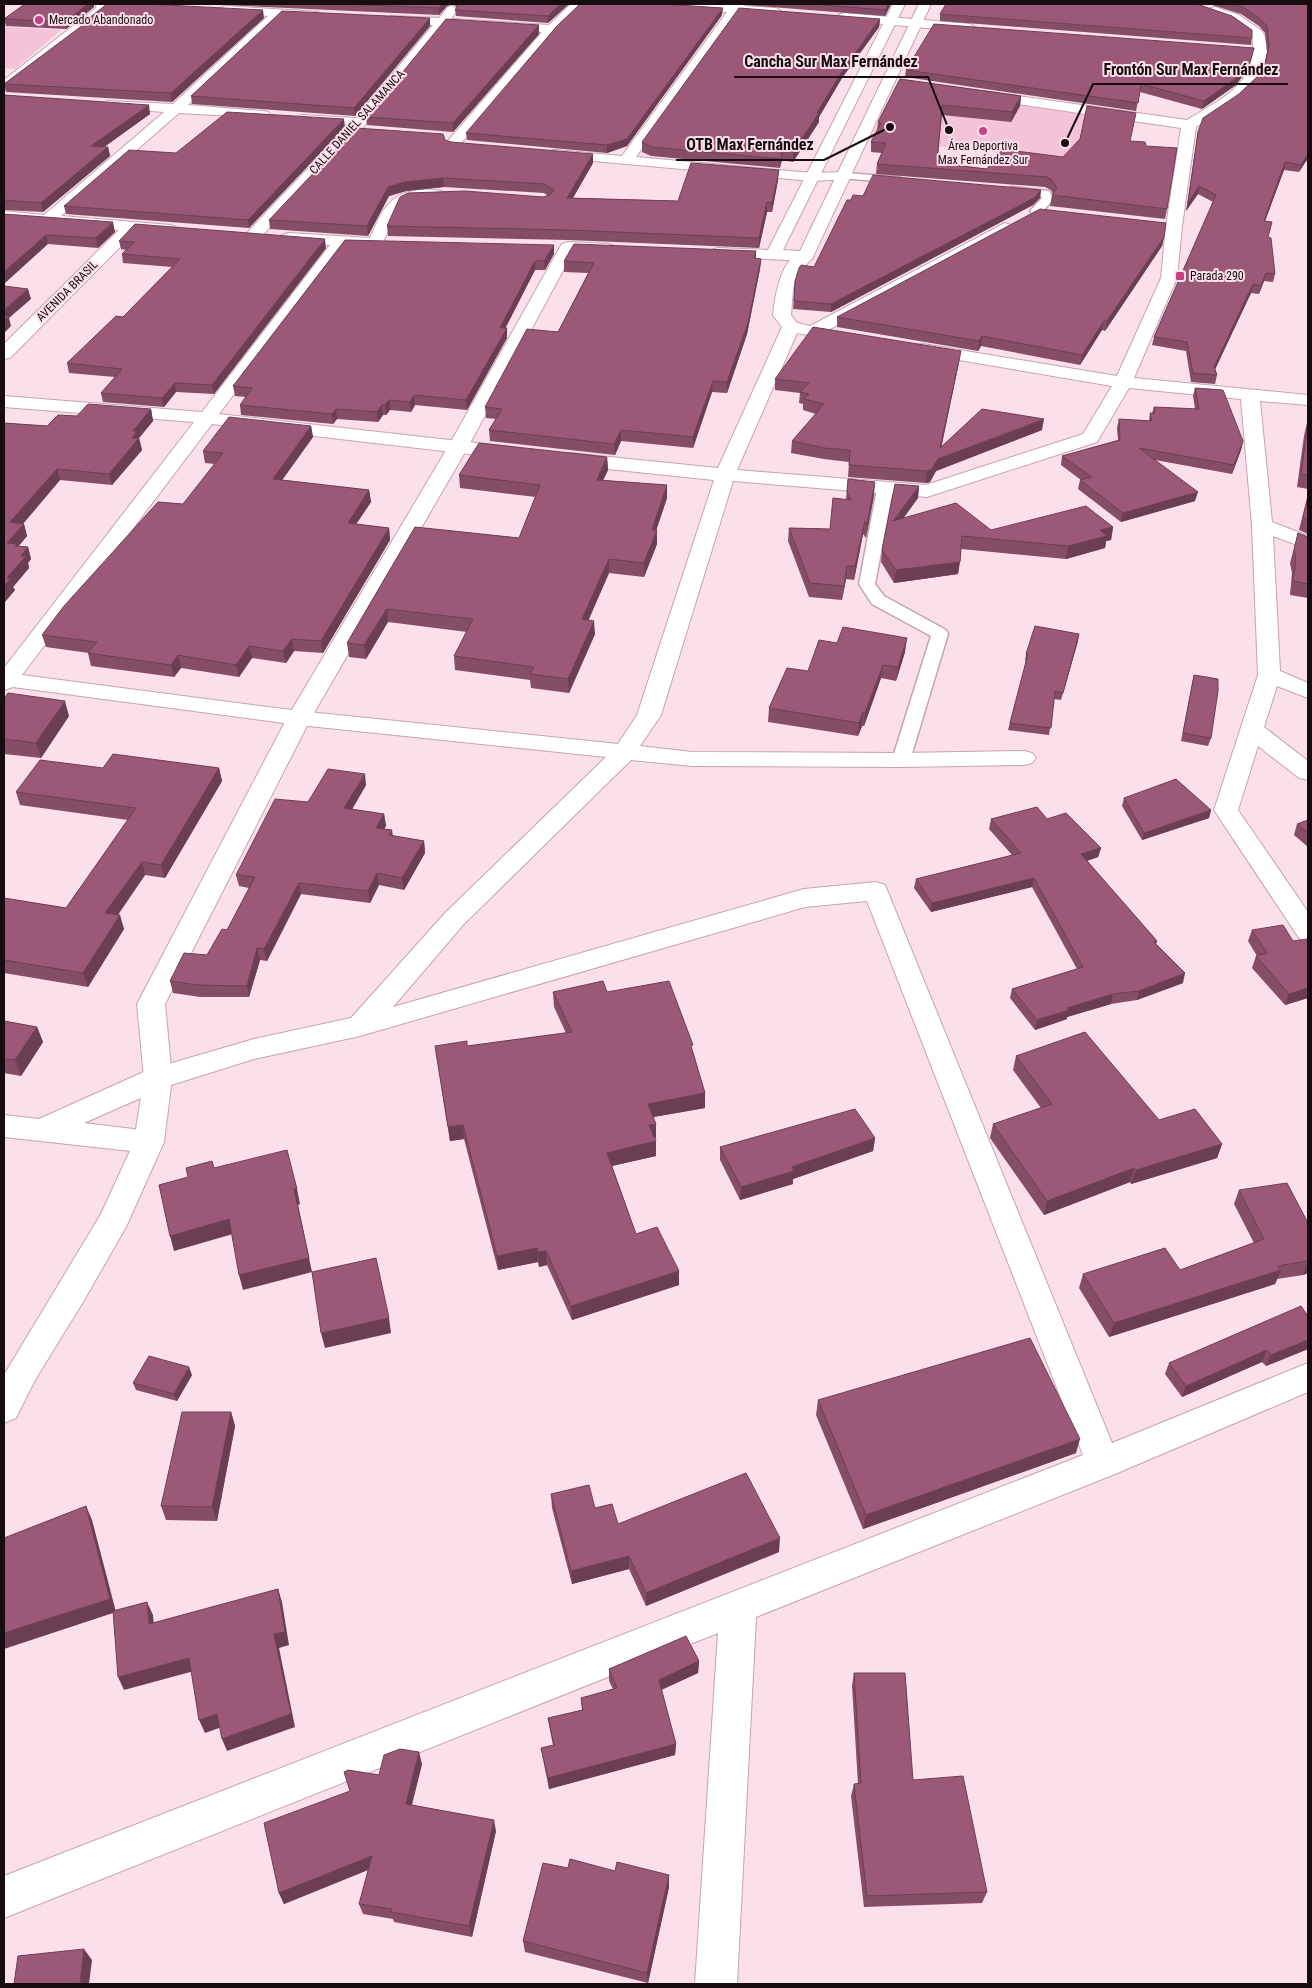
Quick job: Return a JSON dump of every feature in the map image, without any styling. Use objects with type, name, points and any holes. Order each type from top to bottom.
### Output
[{"type":"street","points":[[100,4],[155,6]]},
{"type":"street","points":[[4,86],[108,4]]},
{"type":"street","name":"CALLE DANIEL SALAMANCA","points":[[253,236],[356,126],[457,4]]},
{"type":"street","points":[[472,147],[452,145],[552,29],[578,4]]},
{"type":"street","points":[[655,4],[738,6],[784,13]]},
{"type":"street","points":[[774,255],[899,4]]},
{"type":"street","points":[[842,336],[791,327],[782,315],[787,280],[793,265],[806,256],[845,176],[895,82],[915,23],[925,4]]},
{"type":"street","points":[[626,161],[738,6]]},
{"type":"street","points":[[967,93],[1189,125],[1248,83],[1257,68],[1258,34],[1235,18],[1204,7]]},
{"type":"street","points":[[212,9],[326,16],[331,10]]},
{"type":"street","points":[[47,220],[177,108],[278,13]]},
{"type":"street","points":[[832,16],[984,29]]},
{"type":"street","points":[[385,19],[444,21],[552,29]]},
{"type":"street","points":[[101,104],[273,116]]},
{"type":"street","points":[[292,117],[356,126],[372,131]]},
{"type":"street","points":[[557,457],[725,475],[927,492],[1090,438],[1123,382],[1169,278],[1174,226],[1189,125]]},
{"type":"street","points":[[439,137],[458,139]]},
{"type":"street","points":[[539,153],[812,177],[845,176]]},
{"type":"street","points":[[375,243],[395,201],[406,196],[447,195]]},
{"type":"street","points":[[813,331],[1036,211],[1056,213]]},
{"type":"street","points":[[4,216],[130,228],[187,231]]},
{"type":"street","points":[[1155,224],[1174,226]]},
{"type":"street","name":"AVENIDA BRASIL","points":[[4,354],[130,228]]},
{"type":"street","points":[[234,234],[341,242],[394,243]]},
{"type":"street","points":[[5,680],[208,418],[341,242]]},
{"type":"street","points":[[4,1408],[23,1370],[72,1293],[115,1218],[149,1142],[158,1078],[151,1004],[299,718],[458,447],[559,247],[627,250]]},
{"type":"street","points":[[705,252],[806,256]]},
{"type":"street","points":[[360,1026],[454,919],[624,753],[649,715],[725,475],[791,327]]},
{"type":"street","points":[[910,347],[1123,382],[1308,400]]},
{"type":"street","points":[[1250,394],[1262,525],[1270,675],[1226,810],[1308,932]]},
{"type":"street","points":[[4,401],[208,418],[527,454]]},
{"type":"street","points":[[1262,525],[1308,543]]},
{"type":"street","points":[[1270,675],[1308,691]]},
{"type":"street","points":[[5,680],[299,718],[692,759],[901,760],[1024,758]]},
{"type":"street","points":[[1253,730],[1308,773]]},
{"type":"street","points":[[39,1131],[158,1078],[254,1049],[360,1026],[804,898],[876,891],[1103,1463]]},
{"type":"street","points":[[4,1126],[149,1142]]},
{"type":"street","points":[[4,1897],[1103,1463],[1308,1377]]},
{"type":"street","points":[[716,1984],[738,1607]]},
{"type":"lane","points":[[845,176],[912,181]]},
{"type":"lane","points":[[998,189],[1044,193],[1048,198],[1036,211]]},
{"type":"lane","points":[[886,489],[867,584],[878,600],[940,634],[901,760]]},
{"type":"shaded area","points":[[4,27],[61,30],[15,69],[4,68]]},
{"type":"shaded area","name":"Área Deportiva Max Fernández Sur","points":[[895,86],[1102,117],[1069,159],[870,140]]},
{"type":"building","points":[[25,4],[88,4],[65,22],[4,19]]},
{"type":"building","points":[[107,4],[263,10],[171,93],[4,84],[87,22],[84,22]]},
{"type":"building","points":[[340,4],[442,4],[439,8]]},
{"type":"building","points":[[459,4],[561,4],[548,16],[455,10]]},
{"type":"building","points":[[580,4],[662,4],[723,8],[627,139],[607,145],[466,133],[557,26]]},
{"type":"building","points":[[811,4],[888,4],[885,10]]},
{"type":"building","points":[[946,4],[1197,4],[1232,16],[1252,30],[1252,38],[940,14]]},
{"type":"building","points":[[1232,4],[1308,5],[1308,154],[1301,165],[1285,162],[1264,221],[1272,222],[1268,237],[1271,238],[1275,274],[1266,273],[1261,286],[1253,284],[1214,367],[1217,375],[1193,373],[1187,342],[1154,337],[1216,195],[1199,186],[1188,203],[1198,132],[1203,118],[1239,94],[1260,74],[1266,60],[1269,45],[1267,26],[1243,7]]},
{"type":"building","points":[[739,8],[880,19],[843,70],[817,113],[819,113],[793,152],[782,151],[781,159],[651,147],[642,142]]},
{"type":"building","points":[[282,11],[430,18],[354,108],[191,96]]},
{"type":"building","points":[[446,19],[539,25],[453,123],[366,117]]},
{"type":"building","points":[[934,24],[1254,48],[1251,59],[1238,77],[1204,101],[1141,84],[1138,103],[906,70]]},
{"type":"building","points":[[900,79],[1021,96],[1012,112],[942,105],[937,163],[987,169],[1000,149],[1063,157],[1080,139],[1087,106],[1136,113],[1130,141],[1145,142],[1146,146],[1177,148],[1167,209],[1052,195],[1057,188],[1052,180],[1047,177],[877,164],[886,143],[871,142],[881,123],[878,122]]},
{"type":"building","points":[[4,95],[149,105],[91,146],[108,147],[41,203],[4,200]]},
{"type":"building","points":[[227,112],[344,119],[248,220],[64,206],[129,150],[176,153]]},
{"type":"building","points":[[356,128],[443,134],[445,140],[451,142],[593,154],[567,198],[678,201],[691,163],[779,170],[772,203],[767,202],[759,238],[568,230],[387,226],[400,197],[408,193],[465,191],[543,197],[550,195],[554,190],[544,184],[443,178],[405,182],[388,187],[367,226],[269,220]]},
{"type":"building","points":[[873,175],[1041,190],[1034,198],[831,304],[794,301],[795,281],[799,268],[801,265],[814,267],[847,200],[851,200],[853,195],[863,196]]},
{"type":"building","points":[[1040,209],[1166,223],[1164,237],[1082,355],[982,336],[979,341],[837,317]]},
{"type":"building","points":[[4,214],[113,222],[96,238],[46,235],[4,272]]},
{"type":"building","points":[[135,224],[325,239],[212,385],[175,383],[162,398],[101,393],[122,369],[67,363],[116,316],[123,317],[180,259],[122,254],[135,242],[119,241]]},
{"type":"building","points":[[345,240],[554,245],[544,261],[535,261],[500,328],[507,328],[466,400],[414,395],[410,402],[389,400],[377,412],[336,409],[332,414],[240,405],[252,388],[233,386]]},
{"type":"building","points":[[574,244],[756,251],[754,258],[761,259],[748,323],[727,382],[713,381],[693,437],[621,430],[614,444],[489,430],[502,409],[485,407],[527,329],[558,332],[594,263],[564,261]]},
{"type":"building","points":[[4,286],[28,289],[4,310]]},
{"type":"building","points":[[813,327],[961,351],[940,448],[982,409],[1044,419],[938,459],[931,470],[927,471],[849,465],[850,450],[824,448],[792,441],[824,404],[804,399],[809,394],[800,392],[809,383],[775,379]]},
{"type":"building","points":[[1195,388],[1223,390],[1243,441],[1234,465],[1139,448],[1198,492],[1123,513],[1080,480],[1092,477],[1062,456],[1120,440],[1119,419],[1152,421],[1150,413],[1155,413],[1154,407],[1199,409]]},
{"type":"building","points":[[88,404],[151,409],[133,431],[137,431],[132,438],[139,438],[109,474],[57,469],[10,522],[24,524],[7,543],[28,547],[21,556],[26,556],[7,578],[11,578],[4,587],[4,423],[47,426],[58,415],[77,416]]},
{"type":"building","points":[[229,417],[311,426],[273,479],[369,490],[348,523],[389,528],[321,641],[292,639],[283,651],[249,646],[236,665],[178,655],[171,665],[88,653],[97,642],[42,635],[64,606],[158,502],[183,504],[223,453],[203,451]]},
{"type":"building","points":[[1308,421],[1308,475],[1301,474]]},
{"type":"building","points":[[479,443],[607,457],[597,480],[667,485],[652,530],[657,530],[644,563],[609,559],[582,619],[594,621],[568,679],[530,674],[534,667],[454,656],[473,619],[387,609],[364,645],[347,643],[415,527],[519,538],[540,485],[459,475]]},
{"type":"building","points":[[848,479],[875,482],[867,525],[865,521],[855,566],[847,566],[844,586],[810,583],[789,528],[830,529],[833,498],[851,500],[847,492]]},
{"type":"building","points":[[895,484],[919,486],[893,521],[956,503],[991,530],[1086,506],[1113,527],[1100,530],[1107,536],[1068,546],[962,536],[960,562],[896,570],[882,550]]},
{"type":"building","points":[[1308,496],[1308,520],[1303,517]]},
{"type":"building","points":[[1298,533],[1308,537],[1308,584],[1293,581],[1296,560],[1294,550]]},
{"type":"building","points":[[1035,626],[1079,634],[1063,693],[1055,691],[1051,728],[1010,723],[1028,654],[1026,654]]},
{"type":"building","points":[[843,627],[907,638],[898,667],[883,665],[865,713],[863,712],[859,723],[769,708],[787,668],[808,671],[819,640],[837,643]]},
{"type":"building","points":[[1194,675],[1218,679],[1211,738],[1183,733]]},
{"type":"building","points":[[8,693],[65,701],[36,743],[4,739],[4,699]]},
{"type":"building","points":[[113,754],[219,768],[161,865],[142,862],[105,913],[120,915],[83,973],[4,960],[4,898],[66,908],[136,808],[16,792],[40,760],[103,768]]},
{"type":"building","points":[[328,769],[365,774],[344,808],[384,814],[376,828],[392,830],[389,835],[424,841],[402,878],[377,873],[368,891],[299,883],[264,949],[257,948],[247,986],[197,985],[170,981],[184,953],[207,955],[222,929],[227,930],[255,877],[236,875],[275,799],[308,802]]},
{"type":"building","points":[[1176,779],[1211,810],[1144,833],[1124,798]]},
{"type":"building","points":[[1037,807],[1047,819],[1066,813],[1101,848],[1081,854],[1157,941],[1154,942],[1185,973],[1139,991],[1113,994],[1067,1008],[1069,1010],[1037,1020],[1012,989],[1083,967],[1034,878],[932,903],[916,879],[1021,853],[991,819]]},
{"type":"building","points":[[1308,820],[1308,833],[1297,824]]},
{"type":"building","points":[[1283,925],[1293,941],[1308,939],[1308,988],[1289,994],[1256,956],[1267,953],[1252,930]]},
{"type":"building","points":[[603,981],[607,992],[669,981],[693,1045],[691,1046],[705,1093],[648,1104],[656,1124],[649,1125],[656,1141],[607,1153],[636,1234],[657,1227],[679,1271],[571,1306],[546,1251],[538,1252],[537,1248],[497,1256],[463,1125],[448,1127],[435,1046],[467,1041],[467,1046],[572,1032],[553,992]]},
{"type":"building","points":[[4,1021],[37,1027],[15,1060],[4,1059]]},
{"type":"building","points":[[1085,1032],[1159,1120],[1195,1109],[1222,1144],[1136,1170],[1134,1168],[1047,1201],[993,1124],[1052,1104],[1016,1056]]},
{"type":"building","points":[[855,1109],[875,1138],[792,1167],[794,1171],[741,1187],[720,1147]]},
{"type":"building","points":[[287,1150],[297,1189],[294,1189],[309,1258],[239,1275],[229,1219],[170,1236],[159,1185],[188,1177],[186,1168],[212,1161],[214,1168]]},
{"type":"building","points":[[1287,1183],[1308,1223],[1308,1261],[1277,1266],[1281,1270],[1114,1323],[1083,1274],[1165,1248],[1180,1270],[1264,1239],[1239,1190]]},
{"type":"building","points":[[376,1258],[389,1318],[321,1333],[312,1272]]},
{"type":"building","points":[[1301,1306],[1308,1316],[1308,1340],[1271,1355],[1267,1350],[1186,1386],[1169,1363]]},
{"type":"building","points":[[1030,1338],[1080,1439],[866,1515],[818,1400]]},
{"type":"building","points":[[149,1356],[189,1367],[174,1394],[133,1383]]},
{"type":"building","points":[[182,1412],[231,1412],[212,1507],[161,1506]]},
{"type":"building","points":[[746,1473],[780,1538],[646,1593],[629,1556],[571,1571],[551,1494],[589,1485],[595,1508],[612,1504],[618,1524]]},
{"type":"building","points":[[86,1506],[110,1599],[4,1633],[4,1538]]},
{"type":"building","points":[[278,1589],[285,1632],[274,1634],[291,1714],[222,1739],[217,1714],[199,1720],[189,1658],[118,1677],[113,1611],[147,1602],[149,1624]]},
{"type":"building","points":[[686,1636],[699,1661],[659,1680],[676,1744],[548,1778],[541,1748],[554,1745],[548,1718],[583,1710],[581,1698],[617,1688],[609,1669]]},
{"type":"building","points":[[854,1673],[905,1673],[913,1780],[963,1776],[987,1892],[867,1896],[854,1784],[861,1783]]},
{"type":"building","points":[[400,1749],[419,1752],[406,1804],[494,1820],[469,1926],[391,1912],[392,1909],[359,1904],[372,1856],[279,1893],[264,1823],[350,1791],[344,1772],[348,1770],[379,1775],[384,1755]]},
{"type":"building","points":[[570,1859],[615,1871],[617,1862],[669,1875],[647,1973],[523,1941],[543,1863],[568,1868]]},
{"type":"building","points":[[84,1949],[80,1984],[14,1984],[18,1956]]},
{"type":"place","name":"Mercado Abandonado","points":[[39,20]]},
{"type":"place","name":"OTB Max Fernández","points":[[890,127]]},
{"type":"place","name":"Cancha Sur Max Fernández","points":[[949,130]]},
{"type":"place","name":"Área Deportiva Max Fernández Sur","points":[[983,131]]},
{"type":"place","name":"Frontón Sur Max Fernández","points":[[1065,143]]},
{"type":"place","name":"Parada 290","points":[[1180,276]]}]
